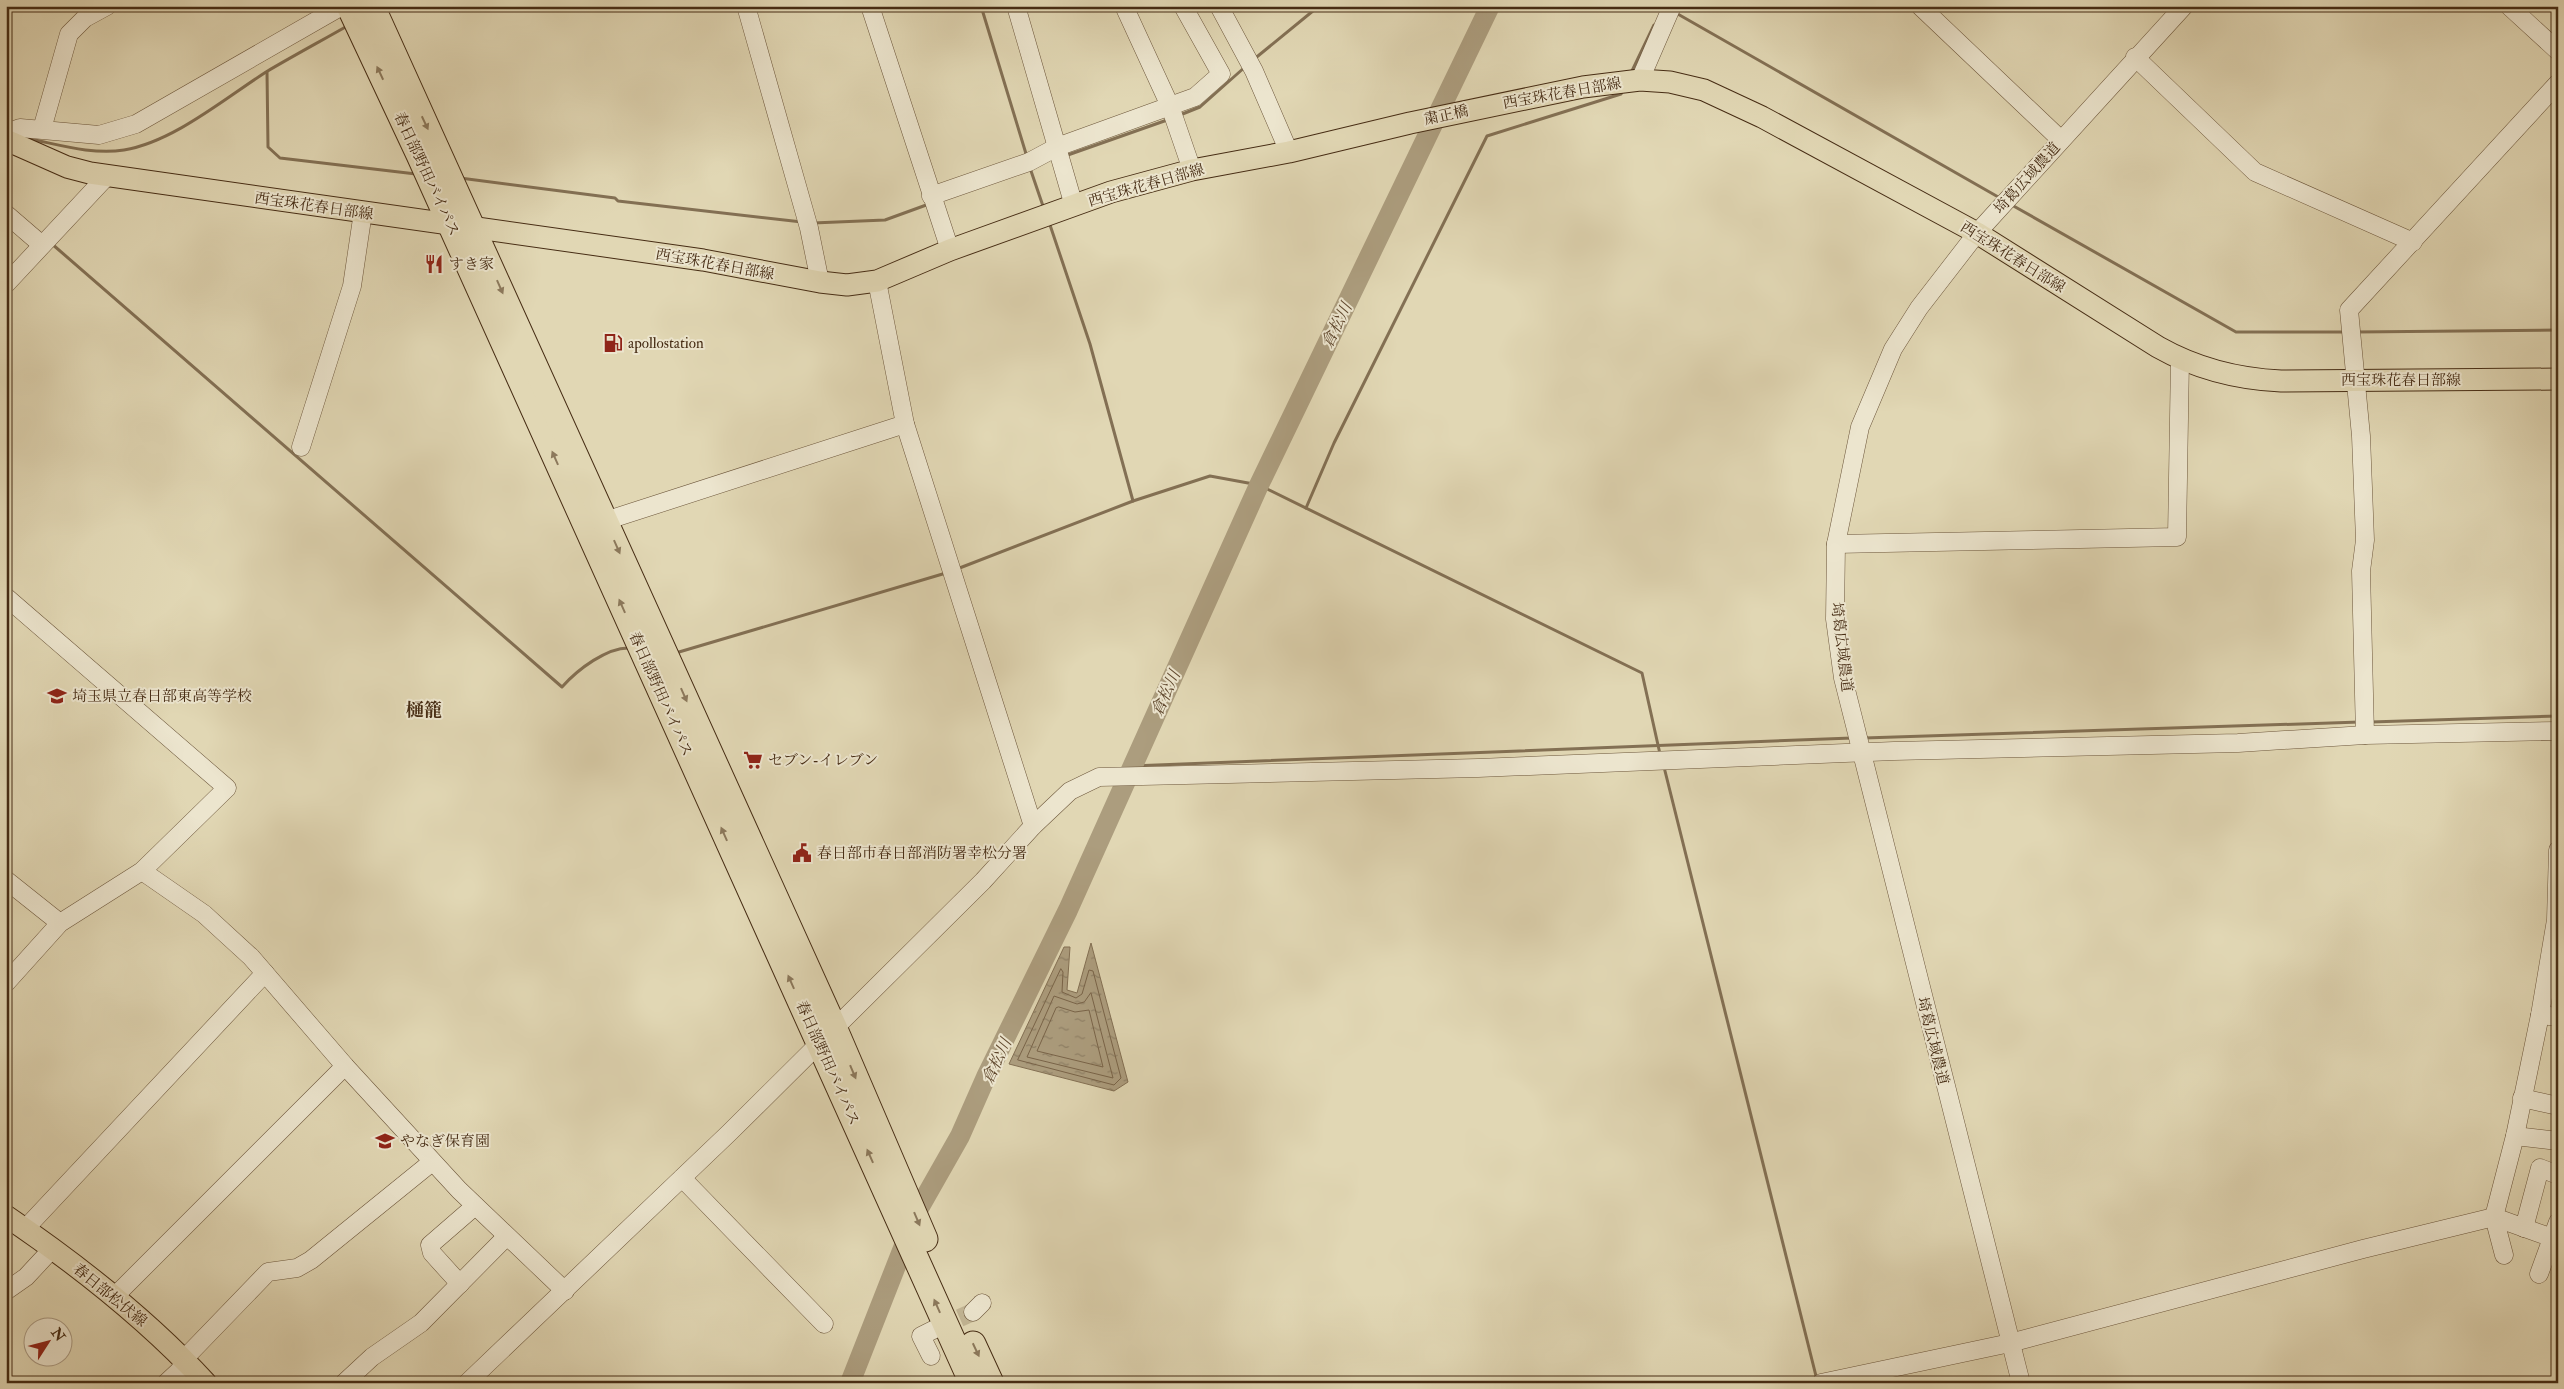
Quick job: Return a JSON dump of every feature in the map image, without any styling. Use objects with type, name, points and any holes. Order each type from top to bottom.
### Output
[{"type":"highway","name":"春日部野田バイパス","points":[[348,6],[461,225],[605,521],[826,1035]]},
{"type":"highway","name":"春日部野田バイパス","points":[[372,6],[461,225],[929,1268],[972,1383]]},
{"type":"highway","name":"春日部野田バイパス","points":[[929,1268],[991,1383]]},
{"type":"main road","name":"西宝珠花春日部線","points":[[1482,108],[1583,87],[1640,80],[1670,82],[1704,90],[1770,122],[1976,233],[2180,360],[2217,373],[2251,380],[2558,379]]},
{"type":"main road","name":"粛正橋","points":[[1410,123],[1482,108]]},
{"type":"main road","name":"西宝珠花春日部線","points":[[11,140],[67,167],[108,176],[704,260],[820,282],[847,285],[876,281],[950,250],[1111,192],[1192,170],[1290,152],[1410,123]]},
{"type":"main road","name":"春日部松伏線","points":[[6,1216],[114,1297],[184,1359],[206,1383]]},
{"type":"street","points":[[42,129],[69,34],[85,18],[107,6]]},
{"type":"street","points":[[11,140],[20,128],[99,135],[136,124],[342,6]]},
{"type":"street","points":[[746,6],[809,228],[820,282]]},
{"type":"street","points":[[870,6],[950,250]]},
{"type":"street","points":[[1016,6],[1074,206]]},
{"type":"street","points":[[1124,6],[1170,106],[1192,170]]},
{"type":"street","points":[[931,196],[1028,162],[1058,147],[1195,97],[1221,74],[1183,6]]},
{"type":"street","points":[[1219,6],[1254,71],[1290,152]]},
{"type":"street","points":[[1640,80],[1672,6]]},
{"type":"street","points":[[1920,6],[2061,140]]},
{"type":"street","name":"埼葛広域農道","points":[[2021,1383],[1843,678],[1835,619],[1836,544],[1860,428],[1893,349],[1919,308],[1976,233],[2135,57],[2184,6]]},
{"type":"street","points":[[2509,6],[2558,51]]},
{"type":"street","points":[[2135,57],[2255,172],[2413,242]]},
{"type":"street","points":[[2365,735],[2361,571],[2365,540],[2361,436],[2349,310],[2558,82]]},
{"type":"street","points":[[6,284],[108,176]]},
{"type":"street","points":[[301,447],[352,286],[363,212]]},
{"type":"street","points":[[6,214],[42,246]]},
{"type":"street","points":[[876,281],[904,424],[1033,826]]},
{"type":"street","points":[[1836,544],[2177,537],[2180,360]]},
{"type":"street","points":[[605,521],[904,424]]},
{"type":"street","points":[[6,597],[226,788],[142,871],[60,923],[6,982]]},
{"type":"street","points":[[467,1383],[682,1178],[983,881],[1033,826],[1070,791],[1099,777],[1478,768],[1862,753],[2238,743],[2365,735],[2558,731]]},
{"type":"street","points":[[2504,1255],[2494,1217],[2514,1136],[2540,1015],[2557,920],[2558,850]]},
{"type":"street","points":[[142,871],[222,928],[265,973],[345,1066],[432,1162],[506,1237],[565,1291]]},
{"type":"street","points":[[6,880],[60,923]]},
{"type":"street","points":[[25,1229],[265,973]]},
{"type":"street","points":[[2540,1015],[2558,1016]]},
{"type":"street","points":[[114,1297],[345,1066]]},
{"type":"street","points":[[2522,1098],[2558,1106]]},
{"type":"street","points":[[2514,1136],[2558,1142]]},
{"type":"street","points":[[166,1383],[180,1370],[184,1359],[268,1272],[297,1268],[311,1260],[432,1162]]},
{"type":"street","points":[[2524,1228],[2540,1168],[2558,1175]]},
{"type":"street","points":[[682,1178],[824,1324]]},
{"type":"street","points":[[460,1284],[432,1253],[430,1245],[475,1206]]},
{"type":"street","points":[[1821,1383],[2010,1343],[2362,1249],[2494,1217],[2524,1228],[2556,1234],[2539,1274]]},
{"type":"street","points":[[344,1383],[372,1357],[421,1323],[506,1237]]},
{"type":"street","points":[[6,1291],[26,1277],[52,1249]]},
{"type":"street","points":[[931,1356],[921,1336],[933,1330]]},
{"type":"water","points":[[1091,943],[1128,1082],[1114,1091],[1009,1064],[1064,947],[1070,947],[1067,990],[1077,993]]},
{"type":"waterway","points":[[981,6],[1027,157]]},
{"type":"waterway","points":[[1253,60],[1319,6]]},
{"type":"waterway","name":"倉松川","points":[[850,1383],[918,1210],[960,1136],[986,1077],[1068,910],[1259,485],[1490,6]]},
{"type":"waterway","points":[[1676,13],[2000,198]]},
{"type":"waterway","points":[[30,139],[77,149],[100,151],[124,150],[142,145],[161,138],[198,118],[266,72],[349,25]]},
{"type":"waterway","points":[[1631,73],[1654,25]]},
{"type":"waterway","points":[[1180,115],[1200,107],[1245,67]]},
{"type":"waterway","points":[[267,72],[268,147],[280,158],[416,174]]},
{"type":"waterway","points":[[1306,508],[1334,443],[1487,136],[1621,94],[1623,90]]},
{"type":"waterway","points":[[1065,156],[1170,119]]},
{"type":"waterway","points":[[1030,168],[1044,209]]},
{"type":"waterway","points":[[460,178],[615,198],[618,201],[802,222]]},
{"type":"waterway","points":[[813,223],[885,220],[929,204]]},
{"type":"waterway","points":[[2010,204],[2236,332],[2345,332]]},
{"type":"waterway","points":[[1049,222],[1090,344],[1133,501]]},
{"type":"waterway","points":[[52,244],[562,687],[576,673],[594,660],[622,648],[631,648]]},
{"type":"waterway","points":[[2356,332],[2558,330]]},
{"type":"waterway","points":[[957,569],[1133,501],[1210,476],[1259,485],[1642,673],[1660,754]]},
{"type":"waterway","points":[[674,652],[946,573]]},
{"type":"waterway","points":[[2371,722],[2558,716]]},
{"type":"waterway","points":[[1864,738],[2360,722]]},
{"type":"waterway","points":[[1131,766],[1852,738]]},
{"type":"waterway","points":[[1664,767],[1817,1380]]},
{"type":"tunnel","points":[[935,1329],[973,1312]]},
{"type":"place","name":"すき家","points":[[434,264]]},
{"type":"place","name":"apollostation","points":[[613,343]]},
{"type":"place","name":"埼玉県立春日部東高等学校","points":[[57,696]]},
{"type":"place","name":"セブン-イレブン","points":[[753,760]]},
{"type":"place","name":"春日部市春日部消防署幸松分署","points":[[802,853]]},
{"type":"place","name":"やなぎ保育園","points":[[385,1141]]},
{"type":"district","name":"樋籠","points":[[424,710]]}]
